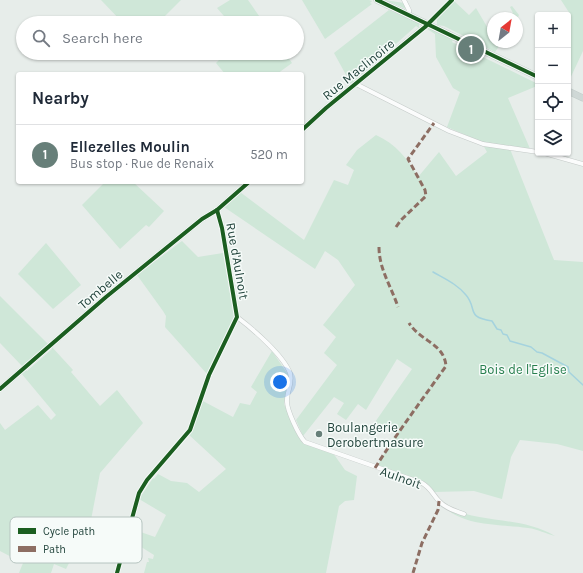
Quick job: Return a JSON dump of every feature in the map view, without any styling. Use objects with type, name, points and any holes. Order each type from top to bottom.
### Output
[{"type":"main road","points":[[377,0],[535,76]]},
{"type":"main road","points":[[571,92],[583,98]]},
{"type":"street","points":[[404,0],[409,10],[409,16]]},
{"type":"street","points":[[428,24],[452,0]]},
{"type":"street","name":"Rue Maclinoire","points":[[304,128],[428,24]]},
{"type":"street","name":"Rue Maclinoire","points":[[356,84],[434,123],[483,144],[535,152]]},
{"type":"street","points":[[555,156],[583,164]]},
{"type":"street","points":[[217,210],[247,184]]},
{"type":"street","name":"Rue d'Aulnoit","points":[[132,517],[139,493],[147,480],[190,430],[209,375],[237,317],[222,228],[217,210]]},
{"type":"street","name":"Tombelle","points":[[0,389],[120,286],[202,219],[217,210]]},
{"type":"street","name":"Rue d'Aulnoit","points":[[237,317],[267,343],[288,369],[291,384],[286,402],[303,440],[307,443],[375,468]]},
{"type":"street","name":"Aulnoit","points":[[375,468],[422,483],[429,487],[439,502],[464,514]]},
{"type":"street","name":"Rue d'Aulnoit","points":[[117,573],[120,563]]},
{"type":"green space","points":[[101,0],[181,0],[165,16],[116,16]]},
{"type":"green space","points":[[230,0],[248,0],[259,16],[224,16],[217,8]]},
{"type":"green space","points":[[302,0],[369,0],[372,1],[370,3],[372,4],[325,39]]},
{"type":"green space","points":[[385,0],[404,3],[406,9]]},
{"type":"green space","points":[[561,0],[583,0],[583,51],[571,77],[571,12],[569,12]]},
{"type":"green space","points":[[454,1],[469,15],[476,8],[487,27],[487,48],[444,26],[437,25],[437,20]]},
{"type":"green space","points":[[512,6],[517,12],[512,12],[510,7]]},
{"type":"green space","points":[[389,10],[416,22],[419,24],[419,28],[416,26],[351,84],[334,53]]},
{"type":"green space","points":[[427,29],[432,29],[453,40],[452,42],[535,83],[535,87],[508,98],[531,151],[484,143],[447,127],[460,92],[453,88],[436,57],[435,34]]},
{"type":"green space","points":[[487,48],[498,48],[495,52]]},
{"type":"green space","points":[[219,60],[290,60],[292,63],[280,72],[223,72],[216,63]]},
{"type":"green space","name":"Bois de l'Eglise","points":[[376,135],[390,143],[401,153],[418,177],[439,152],[456,176],[487,152],[483,145],[510,149],[554,260],[583,262],[583,451],[557,444],[520,440],[511,457],[502,499],[474,491],[434,492],[429,486],[377,466],[398,430],[388,424],[383,431],[373,425],[412,369],[397,359],[366,410],[358,404],[346,420],[337,414],[344,403],[334,397],[303,436],[296,420],[337,365],[324,353],[336,337],[323,325],[355,285],[338,260],[325,251],[315,269],[224,207],[240,192],[304,240],[334,180],[348,185],[354,170],[346,165],[357,150]]},
{"type":"green space","points":[[103,184],[135,184],[164,211],[149,227],[146,225],[120,249],[82,205]]},
{"type":"green space","points":[[182,241],[198,257],[223,253],[234,317],[207,374],[165,327],[166,316],[137,275]]},
{"type":"green space","points":[[46,243],[81,285],[53,309],[18,274]]},
{"type":"green space","points":[[0,296],[49,345],[23,367],[0,343]]},
{"type":"green space","points":[[51,346],[73,370],[71,372],[100,406],[117,390],[143,423],[100,473],[92,517],[10,517],[10,556],[0,551],[0,423],[5,430],[38,405],[51,420],[56,415],[21,373],[25,369],[27,371],[52,349]]},
{"type":"green space","points":[[272,351],[289,376],[284,404],[302,442],[333,453],[345,470],[357,476],[354,500],[345,501],[339,506],[326,573],[144,573],[147,562],[149,562],[148,558],[153,559],[154,555],[142,548],[142,532],[155,537],[166,515],[139,499],[153,478],[154,479],[158,474],[171,481],[187,483],[199,492],[226,469],[188,434],[201,400],[233,417],[240,403],[250,405],[257,392],[251,387]]},
{"type":"green space","points":[[442,505],[471,515],[528,525],[541,529],[555,536],[532,529],[471,521],[460,517]]},
{"type":"green space","points":[[23,563],[69,563],[66,569],[54,564],[51,573],[19,573]]},
{"type":"waterway","points":[[433,272],[451,282],[466,295],[475,315],[492,321],[497,329],[501,330],[503,334],[507,335],[510,341],[531,347],[537,352],[542,353],[568,367],[569,372],[583,385]]},
{"type":"marked path","points":[[396,227],[401,220],[426,196],[425,190],[408,159],[434,123]]},
{"type":"marked path","points":[[379,247],[383,270],[398,307]]},
{"type":"marked path","points":[[375,468],[446,366],[444,358],[437,347],[414,329],[409,323]]},
{"type":"marked path","points":[[413,573],[422,543],[438,510],[439,501]]},
{"type":"cycle path","points":[[377,0],[535,76]]},
{"type":"cycle path","points":[[304,128],[326,108],[425,27],[452,0]]},
{"type":"cycle path","points":[[0,389],[106,297],[202,219],[217,210],[247,184]]},
{"type":"cycle path","points":[[132,517],[139,493],[147,480],[190,430],[209,375],[237,317],[222,228],[217,210]]},
{"type":"cycle path","points":[[117,573],[120,563]]},
{"type":"place","name":"Ellezelles Moulin","points":[[471,49]]},
{"type":"place","name":"Boulangerie Derobertmasure","points":[[319,434]]}]
